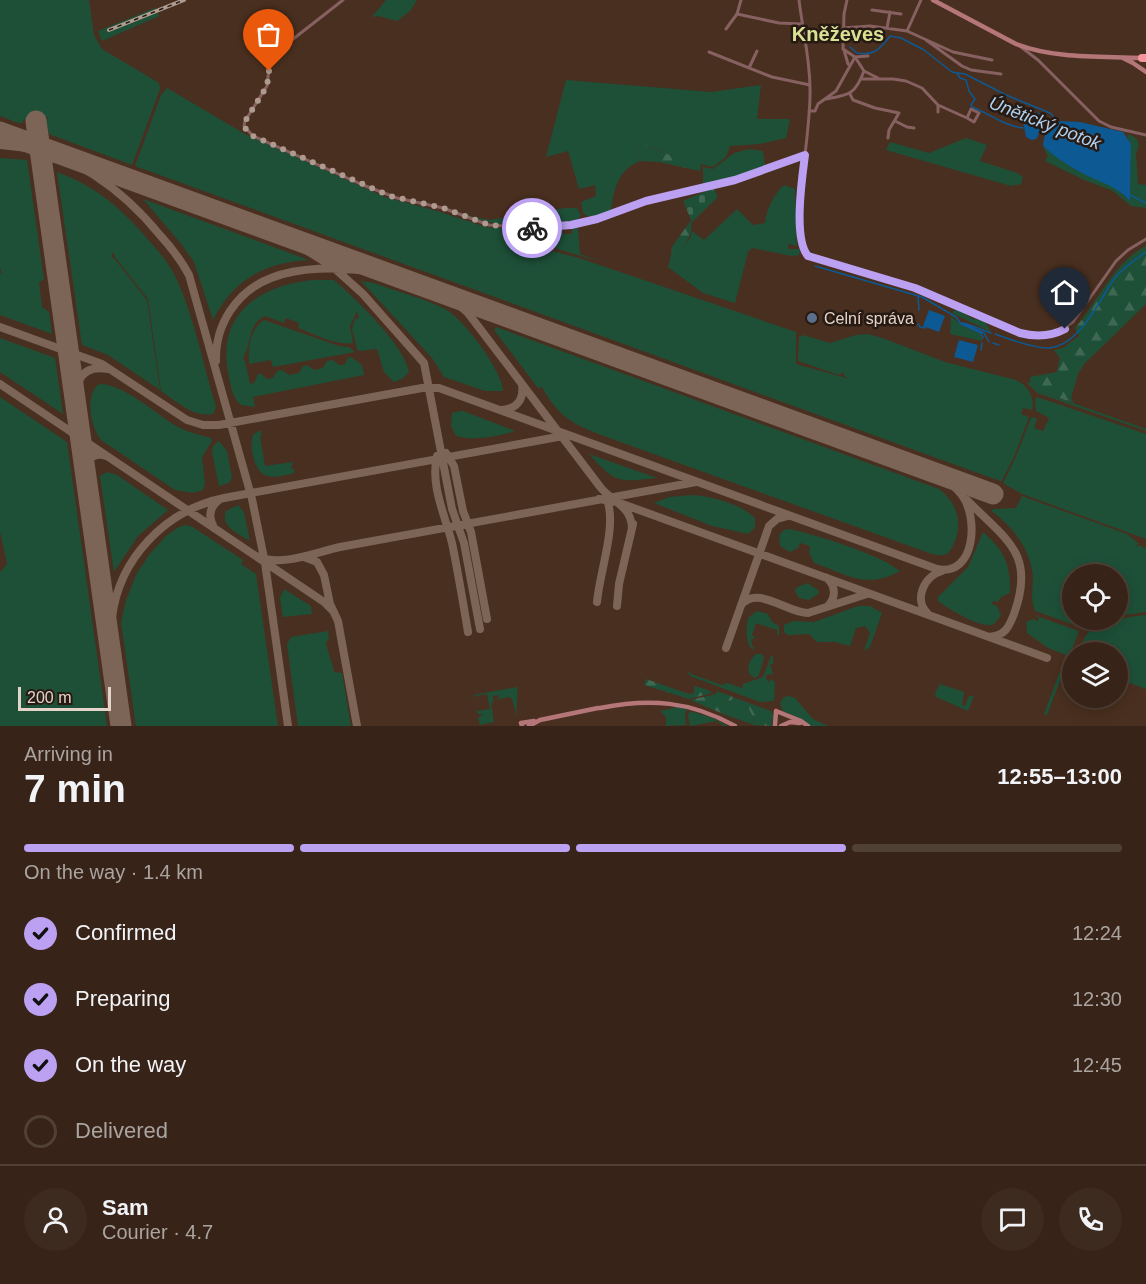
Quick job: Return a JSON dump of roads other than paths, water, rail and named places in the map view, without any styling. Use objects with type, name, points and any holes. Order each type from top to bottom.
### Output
[{"type":"main road","points":[[933,0],[1016,44],[1041,52],[1068,55],[1144,58],[1145,70]]},
{"type":"main road","points":[[1118,57],[1145,70]]},
{"type":"main road","points":[[522,726],[521,723],[642,702],[667,703],[703,710],[735,726]]},
{"type":"main road","points":[[776,711],[804,725]]},
{"type":"main road","points":[[776,711],[801,721],[804,725]]},
{"type":"main road","points":[[775,726],[776,711]]},
{"type":"main road","points":[[529,726],[540,720]]},
{"type":"main road","points":[[781,726],[790,722],[804,725]]},
{"type":"street","points":[[343,0],[270,60],[267,86],[244,123],[248,132],[382,193],[411,202],[443,208],[495,226],[537,228],[579,224],[646,201],[735,180],[805,155]]},
{"type":"street","points":[[726,29],[737,14],[741,0]]},
{"type":"street","points":[[799,0],[810,85],[810,121],[801,194],[801,236],[805,253],[819,260],[903,284],[1013,331],[1039,336],[1056,333],[1071,324],[1083,311],[1116,261],[1146,239]]},
{"type":"street","points":[[847,0],[843,49],[848,66]]},
{"type":"street","points":[[907,31],[921,0]]},
{"type":"street","points":[[872,10],[901,14]]},
{"type":"street","points":[[887,28],[890,12]]},
{"type":"street","points":[[737,14],[787,24],[802,24]]},
{"type":"street","points":[[843,27],[907,31],[953,52],[992,60]]},
{"type":"street","points":[[922,37],[962,66],[971,70],[1000,74]]},
{"type":"street","points":[[1016,44],[1038,60],[1099,121],[1111,127],[1146,135]]},
{"type":"street","points":[[843,49],[855,57],[864,71],[880,78]]},
{"type":"street","points":[[749,68],[757,51]]},
{"type":"street","points":[[709,52],[779,80],[810,85]]},
{"type":"street","points":[[1038,60],[1041,52]]},
{"type":"street","points":[[810,121],[818,104],[836,91],[855,57],[868,56]]},
{"type":"street","points":[[826,99],[850,94],[856,90],[864,71]]},
{"type":"street","points":[[861,79],[880,78],[906,81],[922,88],[938,105],[967,118]]},
{"type":"street","points":[[836,91],[841,96]]},
{"type":"street","points":[[850,94],[854,101],[864,105],[898,113],[889,130],[888,138]]},
{"type":"street","points":[[938,105],[938,112]]},
{"type":"street","points":[[809,111],[815,111]]},
{"type":"street","points":[[895,121],[914,128]]},
{"type":"water","points":[[1033,112],[1042,114],[1038,136],[1032,140],[1026,137],[1023,122]]},
{"type":"water","points":[[1061,121],[1080,122],[1123,132],[1131,144],[1130,200],[1115,189],[1070,166],[1043,146],[1048,130]]},
{"type":"water","points":[[929,310],[945,316],[939,332],[923,326]]},
{"type":"water","points":[[959,340],[978,345],[973,362],[954,357]]},
{"type":"waterway","name":"Únětický potok","points":[[850,47],[857,53],[868,53],[880,48],[890,36],[901,38],[924,50],[952,72],[957,73],[960,78],[966,80],[969,91],[975,99],[972,107],[1023,128]]},
{"type":"waterway","points":[[958,73],[965,74],[1006,95],[1050,113],[1059,123]]},
{"type":"waterway","name":"Únětický potok","points":[[1037,129],[1047,133]]},
{"type":"waterway","name":"Únětický potok","points":[[1130,195],[1146,203]]},
{"type":"waterway","points":[[995,334],[1037,347],[1049,348],[1060,345],[1079,331],[1117,275],[1146,252]]},
{"type":"waterway","points":[[815,266],[922,297],[956,317],[961,324],[981,333],[983,338]]},
{"type":"waterway","points":[[918,296],[919,310]]},
{"type":"waterway","points":[[959,322],[984,333],[989,342]]},
{"type":"waterway","points":[[964,323],[991,333]]},
{"type":"waterway","points":[[918,324],[926,328]]},
{"type":"waterway","points":[[981,350],[982,343]]},
{"type":"waterway","points":[[993,343],[999,345]]},
{"type":"railway","points":[[109,30],[184,0]]},
{"type":"place","name":"Celní správa","points":[[812,318]]},
{"type":"district","name":"Kněževes","points":[[838,34]]}]
